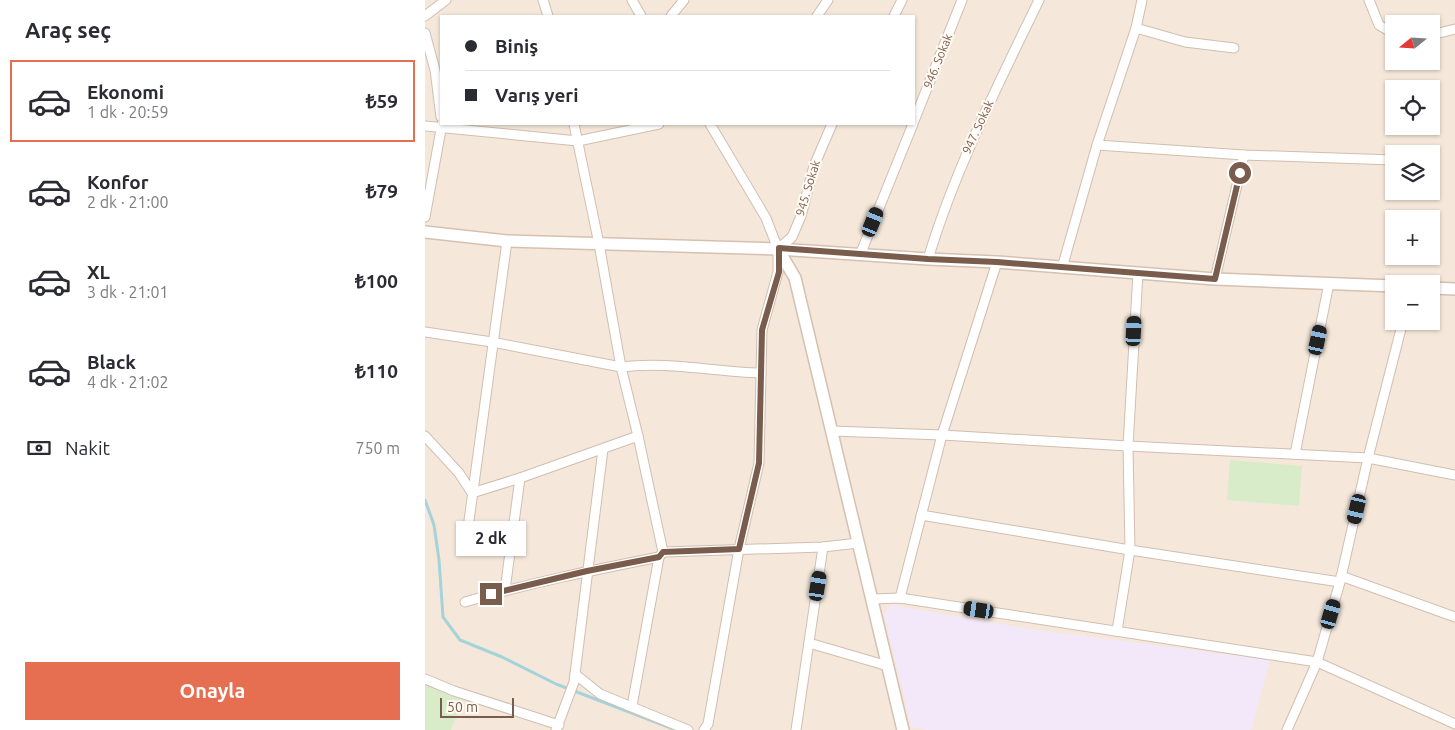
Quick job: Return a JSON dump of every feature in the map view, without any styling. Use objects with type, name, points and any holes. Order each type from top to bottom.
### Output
[{"type":"street","points":[[427,13],[446,0]]},
{"type":"street","points":[[543,0],[548,15]]},
{"type":"street","points":[[632,0],[640,15]]},
{"type":"street","points":[[672,15],[683,0]]},
{"type":"street","points":[[818,15],[828,0]]},
{"type":"street","points":[[894,15],[902,0]]},
{"type":"street","name":"946. Sokak","points":[[915,117],[962,0]]},
{"type":"street","name":"947. Sokak","points":[[928,259],[948,196],[975,132],[1039,0]]},
{"type":"street","points":[[1062,268],[1097,145],[1136,28],[1142,0]]},
{"type":"street","points":[[1369,0],[1379,24],[1385,28]]},
{"type":"street","points":[[1136,28],[1185,42],[1234,48]]},
{"type":"street","points":[[1440,33],[1455,29]]},
{"type":"street","points":[[425,33],[435,70],[440,109]]},
{"type":"street","points":[[574,125],[599,244],[621,367],[638,436],[661,555],[632,706]]},
{"type":"street","points":[[425,126],[442,126],[578,141],[654,125]]},
{"type":"street","points":[[711,125],[766,218],[795,278],[903,730]]},
{"type":"street","name":"945. Sokak","points":[[779,248],[792,237],[801,216],[814,166],[832,125]]},
{"type":"street","name":"946. Sokak","points":[[860,254],[912,125]]},
{"type":"street","points":[[425,217],[442,126]]},
{"type":"street","points":[[1097,145],[1244,155],[1385,160]]},
{"type":"street","points":[[1215,279],[1244,155]]},
{"type":"street","points":[[425,232],[507,241],[779,248],[1215,279],[1385,286]]},
{"type":"street","points":[[465,550],[507,241]]},
{"type":"street","points":[[704,730],[708,724],[739,549],[759,463],[762,330],[779,272],[779,248]]},
{"type":"street","points":[[900,598],[942,435],[997,262]]},
{"type":"street","points":[[1117,631],[1130,550],[1127,446],[1138,273]]},
{"type":"street","points":[[1295,454],[1329,283]]},
{"type":"street","points":[[1440,288],[1455,289]]},
{"type":"street","points":[[1287,730],[1317,662],[1341,579],[1368,458],[1401,330]]},
{"type":"street","points":[[425,332],[492,342],[621,367],[641,364],[663,364],[733,372],[761,373]]},
{"type":"street","points":[[832,431],[942,435],[1368,458],[1455,475]]},
{"type":"street","points":[[425,436],[459,473],[472,493]]},
{"type":"street","points":[[472,493],[638,436]]},
{"type":"street","points":[[425,679],[558,727],[575,678],[603,449]]},
{"type":"street","points":[[505,590],[520,478]]},
{"type":"street","points":[[921,515],[1130,550],[1341,579],[1455,617]]},
{"type":"street","points":[[465,602],[505,590],[661,555],[739,549],[823,547],[858,542]]},
{"type":"street","points":[[796,730],[823,547]]},
{"type":"street","points":[[873,599],[900,598],[1317,662],[1455,724]]},
{"type":"street","points":[[809,643],[888,666]]},
{"type":"street","points":[[575,678],[600,694],[688,730]]},
{"type":"shaded area","points":[[425,0],[1455,0],[1455,730],[425,730]]},
{"type":"shaded area","points":[[891,605],[1029,629],[1270,660],[1251,730],[929,730],[911,727],[884,613]]},
{"type":"green space","points":[[1230,460],[1302,466],[1299,506],[1227,500]]},
{"type":"green space","points":[[425,685],[463,700],[451,730],[425,730]]},
{"type":"waterway","points":[[425,500],[434,525],[439,560],[443,617],[460,640],[502,657],[556,684],[676,730]]},
{"type":"route","points":[[491,594],[587,571],[659,557],[663,552],[739,549],[759,463],[762,330],[779,272],[779,248],[1215,279],[1240,173]]}]
